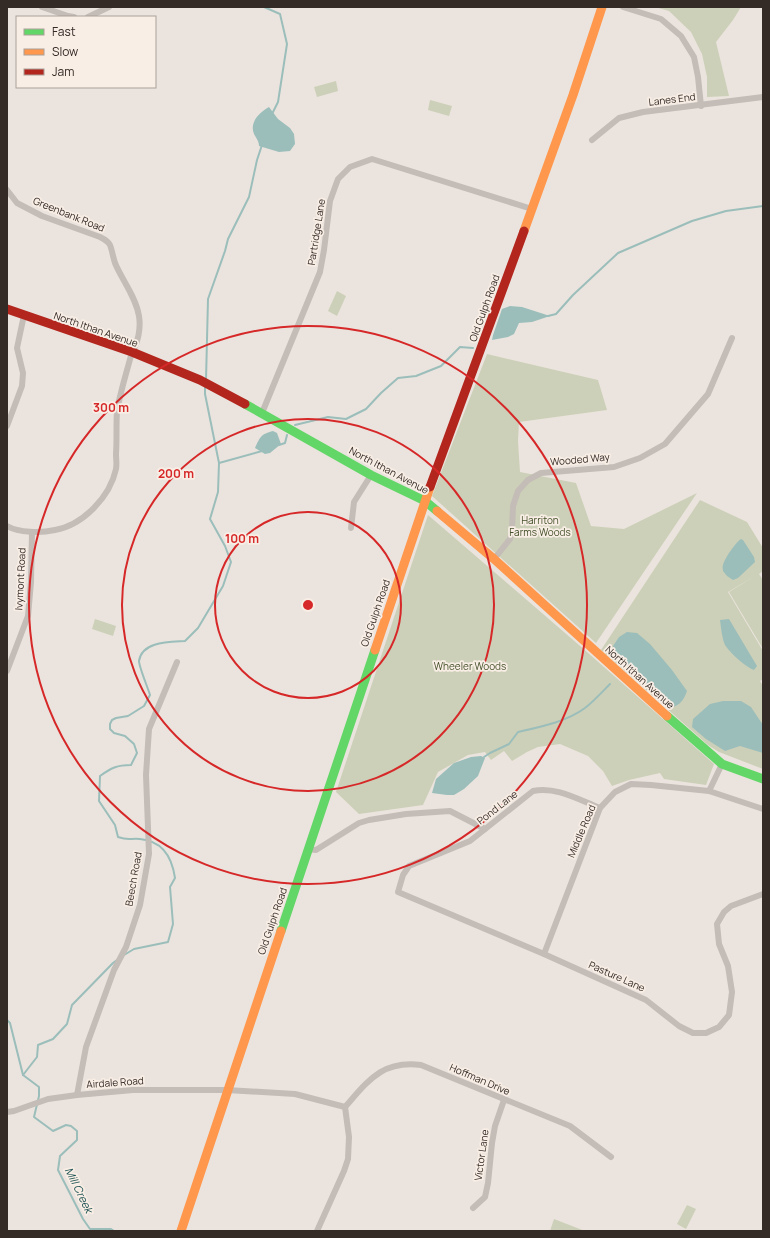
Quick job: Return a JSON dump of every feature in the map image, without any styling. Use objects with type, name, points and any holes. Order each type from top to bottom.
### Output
[{"type":"street","points":[[42,7],[68,16]]},
{"type":"street","points":[[90,16],[108,7]]},
{"type":"street","name":"Old Gulph Road","points":[[181,1231],[425,501],[575,89],[602,7]]},
{"type":"street","points":[[623,7],[661,18],[681,36],[694,57],[701,106]]},
{"type":"street","name":"Lanes End","points":[[592,140],[619,118],[643,112],[701,106],[763,97]]},
{"type":"street","name":"Partridge Lane","points":[[262,413],[320,272],[330,201],[338,179],[350,167],[372,160],[532,208]]},
{"type":"street","name":"Greenbank Road","points":[[7,190],[18,203],[42,216],[106,240],[110,245],[115,262],[136,306],[139,317],[139,327],[135,346],[132,352],[117,411],[116,469],[103,498],[84,516],[59,529],[32,532],[7,526]]},
{"type":"street","name":"North Ithan Avenue","points":[[7,309],[132,352],[200,380],[262,413],[371,475],[425,501],[494,559],[722,764],[763,779]]},
{"type":"street","points":[[7,426],[22,386],[23,373],[17,348],[24,315]]},
{"type":"street","name":"Wooded Way","points":[[494,559],[510,539],[513,506],[518,491],[528,480],[541,473],[614,467],[640,458],[665,444],[708,394],[732,338]]},
{"type":"street","points":[[351,528],[354,502],[371,475]]},
{"type":"street","name":"Ivymont Road","points":[[7,671],[28,616],[31,582],[32,532]]},
{"type":"street","name":"Beech Road","points":[[77,1095],[86,1047],[114,970],[126,947],[140,905],[149,854],[146,775],[149,728],[177,662]]},
{"type":"street","points":[[722,764],[710,791],[763,809]]},
{"type":"street","name":"Middle Road","points":[[544,954],[600,808],[615,792],[631,784],[710,791]]},
{"type":"street","name":"Pond Lane","points":[[408,866],[470,841],[533,791],[542,789],[556,791],[600,808]]},
{"type":"street","points":[[308,849],[316,850],[359,823],[406,814],[450,811],[485,829]]},
{"type":"street","name":"Pasture Lane","points":[[408,866],[403,875],[398,892],[544,954],[646,1000],[679,1026],[693,1034],[706,1033],[719,1027],[729,1015],[732,992],[728,966],[719,944],[717,924],[724,912],[731,906],[763,894]]},
{"type":"street","name":"Hoffman Drive","points":[[345,1108],[367,1083],[383,1070],[398,1064],[411,1063],[421,1065],[570,1126],[611,1157]]},
{"type":"street","name":"Airdale Road","points":[[7,1112],[48,1099],[133,1090],[227,1090],[295,1094],[345,1108]]},
{"type":"street","name":"Victor Lane","points":[[473,1208],[485,1197],[495,1126],[504,1100]]},
{"type":"street","points":[[317,1231],[348,1159],[350,1137],[345,1108]]},
{"type":"green space","points":[[655,7],[741,7],[716,42],[729,96],[707,97],[707,77],[702,54],[691,32],[669,11]]},
{"type":"green space","points":[[336,81],[338,91],[317,97],[314,87]]},
{"type":"green space","points":[[430,100],[452,106],[449,116],[428,110]]},
{"type":"green space","points":[[337,291],[346,296],[337,316],[328,311]]},
{"type":"green space","name":"Harriton Farms Woods","points":[[487,354],[598,380],[607,410],[519,422],[518,441],[520,472],[576,483],[591,526],[624,529],[697,493],[596,643],[432,496]]},
{"type":"green space","points":[[700,500],[747,522],[763,548],[763,571],[759,574],[763,580],[763,649],[729,592],[755,576],[728,592],[763,651],[763,679],[760,681],[763,686],[763,769],[719,752],[708,745],[601,650]]},
{"type":"green space","name":"Wheeler Woods","points":[[428,515],[714,764],[706,785],[664,779],[660,773],[629,780],[612,786],[603,771],[588,756],[560,744],[538,747],[512,761],[504,751],[491,760],[485,752],[468,755],[438,772],[423,805],[359,814],[336,792]]},
{"type":"green space","points":[[95,619],[116,626],[113,636],[92,629]]},
{"type":"green space","points":[[687,1205],[696,1209],[686,1229],[677,1224]]},
{"type":"green space","points":[[554,1219],[585,1231],[550,1231]]},
{"type":"water","points":[[269,107],[278,119],[290,128],[294,134],[295,144],[290,151],[279,152],[259,146],[254,134],[253,125],[256,118]]},
{"type":"water","points":[[510,306],[522,307],[550,316],[532,322],[519,323],[514,334],[508,337],[492,340],[502,309]]},
{"type":"water","points":[[273,431],[277,433],[281,444],[270,453],[265,454],[255,448],[261,436]]},
{"type":"water","points":[[741,539],[754,557],[755,562],[738,578],[733,580],[723,571],[723,566],[730,551]]},
{"type":"water","points":[[729,619],[757,666],[754,670],[738,659],[725,645],[720,620]]},
{"type":"water","points":[[627,632],[637,633],[650,644],[672,670],[687,691],[683,700],[679,704],[671,708],[614,653],[613,646],[619,637]]},
{"type":"water","points":[[723,701],[741,701],[751,707],[763,725],[763,753],[740,746],[725,751],[706,739],[692,727],[693,719],[710,704]]},
{"type":"water","points":[[481,756],[485,758],[478,776],[464,789],[454,795],[432,793],[436,779],[454,763],[471,757]]},
{"type":"waterway","points":[[264,7],[280,14],[287,44],[278,102],[272,114]]},
{"type":"waterway","points":[[206,380],[208,299],[228,239],[249,197],[257,160],[262,145]]},
{"type":"waterway","points":[[548,316],[556,314],[573,295],[618,253],[692,221],[726,211],[763,206]]},
{"type":"waterway","points":[[295,425],[328,417],[346,419],[366,409],[398,378],[416,376],[441,366],[460,347],[473,348]]},
{"type":"waterway","points":[[124,955],[134,949],[168,942],[173,924],[170,887],[175,878],[172,863],[165,851],[155,843],[148,840],[125,839],[118,837],[115,825],[99,801],[100,776],[114,768],[131,765],[137,753],[134,744],[125,736],[114,733],[110,729],[110,724],[112,720],[128,716],[144,706],[150,695],[139,664],[141,654],[151,646],[165,642],[185,641],[198,628],[223,586],[231,562],[225,546],[210,519],[218,492],[219,463],[205,394],[205,387]]},
{"type":"waterway","points":[[279,445],[285,443],[287,435]]},
{"type":"waterway","points":[[219,463],[262,451]]},
{"type":"waterway","points":[[484,757],[509,744],[518,732],[553,723],[578,713],[592,702],[610,684]]},
{"type":"waterway","points":[[23,1075],[37,1057],[38,1045],[53,1039],[67,1024],[72,1005],[117,960]]},
{"type":"waterway","name":"Mill Creek","points":[[7,1020],[10,1023],[23,1075],[39,1087],[39,1096],[34,1117],[53,1131],[66,1125],[71,1126],[77,1131],[77,1140],[60,1156],[58,1170],[83,1219],[90,1229],[111,1229],[114,1231]]},
{"type":"traffic: fast","points":[[245,404],[371,475],[425,501],[437,511]]},
{"type":"traffic: fast","points":[[281,931],[375,650]]},
{"type":"traffic: fast","points":[[667,716],[722,764],[763,779]]},
{"type":"traffic: slow","points":[[524,231],[573,95],[602,7]]},
{"type":"traffic: slow","points":[[375,650],[430,487]]},
{"type":"traffic: slow","points":[[437,511],[494,559],[667,716]]},
{"type":"traffic: slow","points":[[181,1231],[281,931]]},
{"type":"traffic: jam","points":[[430,487],[524,231]]},
{"type":"traffic: jam","points":[[7,309],[132,352],[200,380],[245,404]]}]
